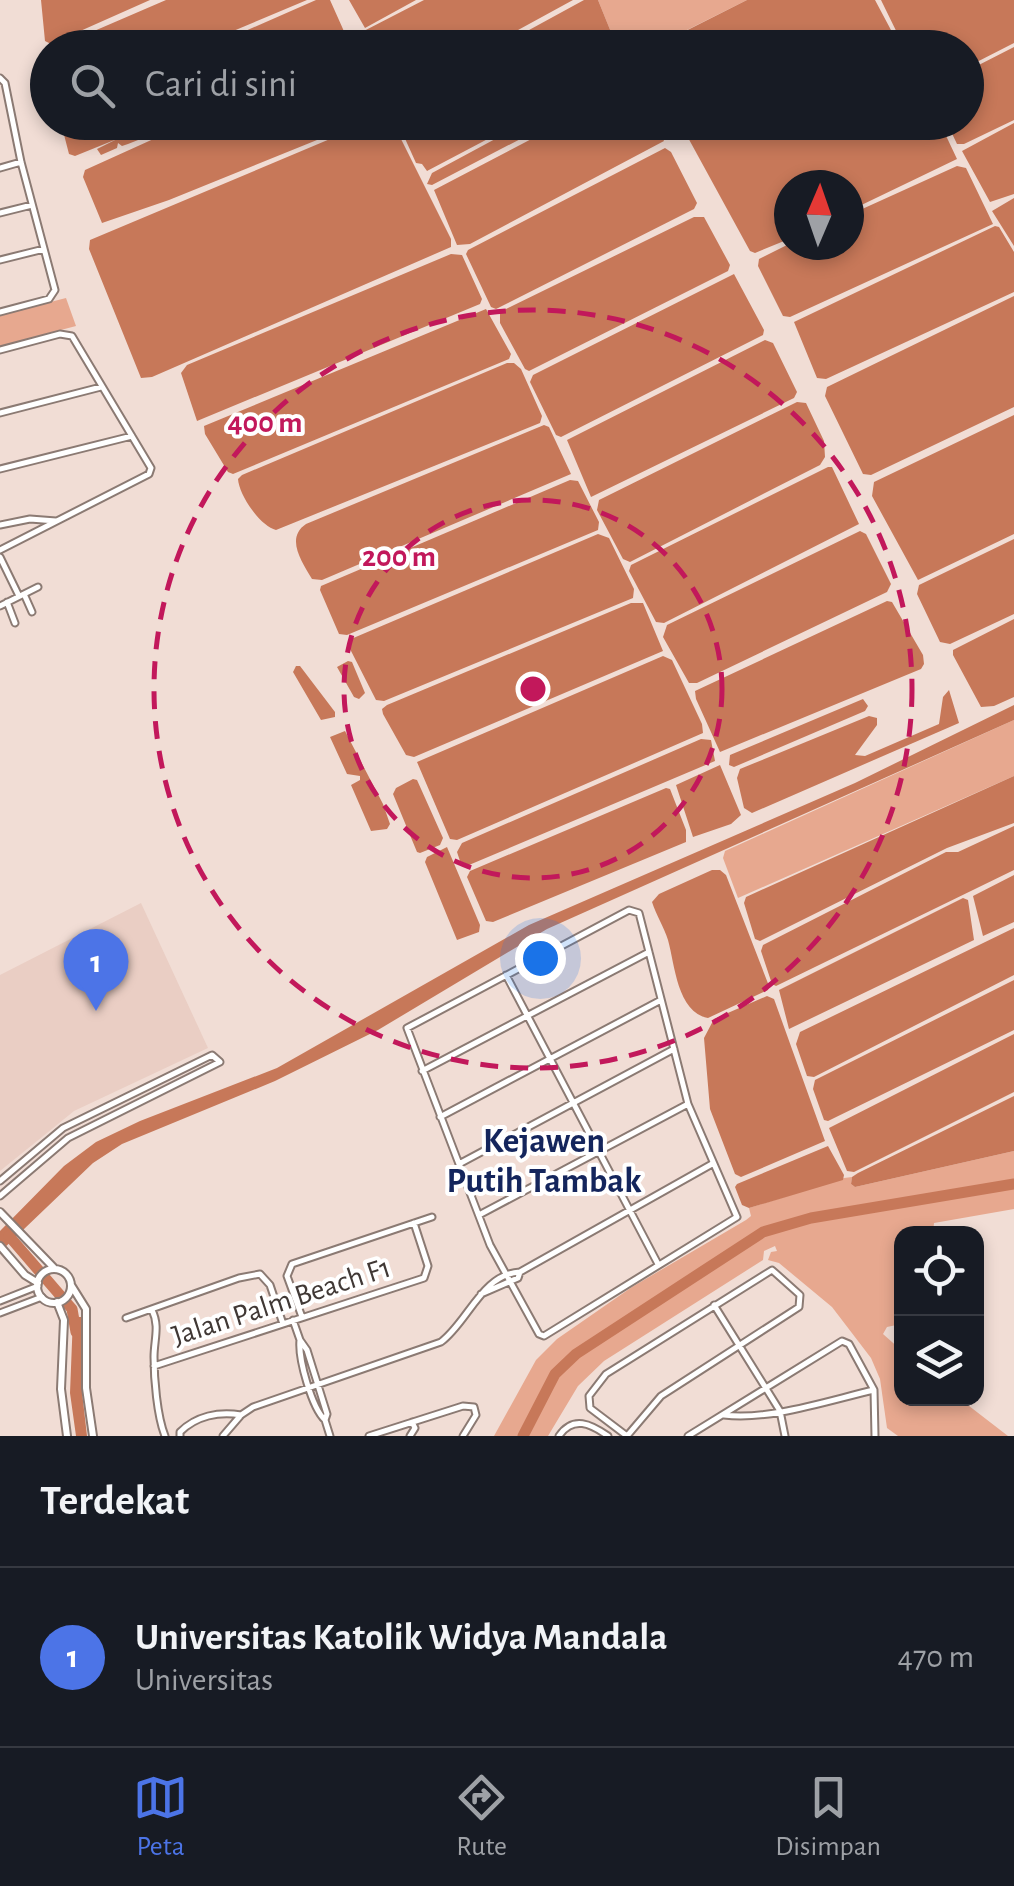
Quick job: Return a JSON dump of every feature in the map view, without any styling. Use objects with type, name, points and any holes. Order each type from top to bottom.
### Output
[{"type":"street","points":[[0,78],[55,286],[53,296],[0,312]]},
{"type":"street","points":[[0,122],[12,119]]},
{"type":"street","points":[[0,168],[21,162]]},
{"type":"street","points":[[0,213],[32,205]]},
{"type":"street","points":[[0,260],[44,248]]},
{"type":"street","points":[[0,350],[68,334],[74,338],[150,464],[150,474],[0,554],[32,612]]},
{"type":"street","points":[[0,413],[101,387]]},
{"type":"street","points":[[0,470],[132,436]]},
{"type":"street","points":[[0,525],[30,519],[56,521]]},
{"type":"street","points":[[16,623],[3,604],[38,587]]},
{"type":"street","points":[[632,910],[638,914],[649,952],[688,1104],[736,1212],[736,1220],[658,1264],[550,1334],[539,1334],[478,1215],[407,1028],[632,910]]},
{"type":"street","points":[[422,1071],[649,952]]},
{"type":"street","points":[[506,974],[658,1264]]},
{"type":"street","points":[[440,1117],[661,1000]]},
{"type":"street","points":[[458,1164],[674,1049]]},
{"type":"street","points":[[0,1182],[64,1128],[212,1055],[220,1062],[68,1138],[0,1196]]},
{"type":"street","points":[[478,1215],[688,1104]]},
{"type":"street","points":[[106,1107],[111,1116]]},
{"type":"street","points":[[223,1436],[241,1415],[269,1400],[441,1342],[459,1326],[485,1288],[509,1279],[712,1164]]},
{"type":"street","points":[[1,1214],[56,1269],[66,1274],[86,1309],[86,1388],[93,1436]]},
{"type":"street","points":[[302,1317],[287,1276],[292,1264],[432,1217]]},
{"type":"street","name":"Jalan Palm Beach F1","points":[[154,1366],[424,1278],[428,1266],[414,1223]]},
{"type":"street","points":[[0,1246],[38,1285],[42,1297]]},
{"type":"street","points":[[0,1301],[38,1285],[45,1272],[56,1269]]},
{"type":"street","points":[[772,1270],[800,1295],[799,1307],[655,1400],[628,1436],[590,1408],[589,1396],[606,1374],[714,1305],[772,1270]]},
{"type":"street","points":[[126,1318],[260,1274],[270,1286],[283,1324]]},
{"type":"street","points":[[0,1313],[42,1297],[57,1302],[68,1296],[71,1284]]},
{"type":"street","points":[[57,1302],[64,1320],[61,1389],[68,1436]]},
{"type":"street","points":[[714,1305],[780,1411],[785,1436]]},
{"type":"street","points":[[152,1310],[157,1328],[157,1410],[164,1436]]},
{"type":"street","points":[[293,1320],[318,1384],[330,1436]]},
{"type":"street","points":[[300,1340],[299,1352],[310,1387],[320,1416],[326,1420]]},
{"type":"street","points":[[688,1436],[842,1341],[848,1344],[874,1390],[876,1436]]},
{"type":"street","points":[[724,1415],[780,1411],[874,1390]]},
{"type":"street","points":[[369,1436],[463,1406],[474,1407],[476,1415],[463,1436]]},
{"type":"street","points":[[180,1436],[192,1422],[219,1412],[241,1415]]},
{"type":"street","points":[[410,1436],[412,1422]]},
{"type":"street","points":[[559,1436],[579,1423],[608,1436]]},
{"type":"shaded area","points":[[41,0],[150,0],[82,30],[44,30]]},
{"type":"shaded area","points":[[166,0],[307,0],[236,30],[96,30]]},
{"type":"shaded area","points":[[316,0],[330,0],[343,30],[248,30]]},
{"type":"shaded area","points":[[349,0],[416,0],[365,28]]},
{"type":"shaded area","points":[[424,0],[573,0],[518,30],[366,30]]},
{"type":"shaded area","points":[[584,0],[598,0],[610,30],[529,30]]},
{"type":"shaded area","points":[[598,0],[747,0],[687,30],[610,30]]},
{"type":"shaded area","points":[[747,0],[875,0],[891,30],[688,30]]},
{"type":"shaded area","points":[[881,0],[1014,0],[1014,43],[984,58],[984,30],[896,30]]},
{"type":"shaded area","points":[[1014,47],[1014,120],[984,134],[984,62]]},
{"type":"shaded area","points":[[1014,123],[1014,194],[990,202],[962,151]]},
{"type":"shaded area","points":[[66,140],[115,140],[75,156],[69,154]]},
{"type":"shaded area","points":[[115,140],[137,140],[122,146],[118,143],[117,148],[101,155],[97,149]]},
{"type":"shaded area","points":[[151,140],[317,140],[102,223],[83,177],[85,170]]},
{"type":"shaded area","points":[[328,140],[402,140],[451,239],[451,247],[152,377],[141,378],[89,249],[90,240]]},
{"type":"shaded area","points":[[406,140],[486,140],[427,171],[416,163]]},
{"type":"shaded area","points":[[493,140],[518,140],[432,185],[427,184],[432,173]]},
{"type":"shaded area","points":[[530,140],[664,141],[470,244],[457,245],[434,190]]},
{"type":"shaded area","points":[[689,140],[948,140],[957,159],[864,204],[864,170],[774,170],[774,245],[755,253],[750,251]]},
{"type":"shaded area","points":[[665,148],[671,152],[697,203],[694,209],[496,309],[491,307],[466,254],[468,250]]},
{"type":"shaded area","points":[[957,166],[966,168],[993,224],[790,317],[783,316],[758,266],[759,259],[774,252],[774,260],[864,260],[864,208]]},
{"type":"shaded area","points":[[1014,198],[1014,246],[992,211]]},
{"type":"shaded area","points":[[694,217],[704,217],[730,265],[728,271],[529,371],[525,369],[500,323],[500,312]]},
{"type":"shaded area","points":[[995,226],[1014,252],[1014,292],[826,379],[817,378],[794,322]]},
{"type":"shaded area","points":[[451,254],[462,255],[482,299],[480,304],[197,421],[181,373],[187,365]]},
{"type":"shaded area","points":[[734,274],[764,330],[763,335],[561,437],[556,435],[530,382],[533,375]]},
{"type":"shaded area","points":[[1014,296],[1014,407],[871,475],[863,474],[825,396],[827,387]]},
{"type":"shaded area","points":[[66,298],[76,326],[0,346],[0,315]]},
{"type":"shaded area","points":[[486,309],[511,354],[509,359],[233,474],[205,434],[204,426]]},
{"type":"shaded area","points":[[765,340],[773,343],[797,392],[794,398],[591,497],[567,440]]},
{"type":"shaded area","points":[[507,363],[521,369],[542,416],[540,423],[276,530],[257,516],[242,493],[238,479],[242,475]]},
{"type":"shaded area","points":[[797,402],[806,403],[824,441],[825,457],[820,465],[630,562],[623,559],[597,510],[599,500]]},
{"type":"shaded area","points":[[1014,415],[1014,534],[918,580],[872,496],[874,482]]},
{"type":"shaded area","points":[[544,425],[549,427],[571,474],[322,580],[312,579],[296,543],[306,524]]},
{"type":"shaded area","points":[[832,467],[859,524],[664,623],[656,622],[629,571],[631,565]]},
{"type":"shaded area","points":[[570,480],[578,481],[599,522],[598,530],[347,635],[339,634],[321,586]]},
{"type":"shaded area","points":[[860,531],[866,534],[891,584],[887,592],[697,683],[689,683],[663,637],[667,625]]},
{"type":"shaded area","points":[[598,534],[609,538],[634,589],[633,598],[384,701],[376,700],[349,647],[351,639]]},
{"type":"shaded area","points":[[1014,539],[1014,614],[950,644],[940,642],[917,594],[919,585]]},
{"type":"shaded area","points":[[892,602],[923,655],[921,669],[720,752],[695,691]]},
{"type":"shaded area","points":[[631,603],[643,603],[663,651],[414,757],[406,755],[383,714],[387,705]]},
{"type":"shaded area","points":[[1014,619],[1014,697],[981,707],[953,650]]},
{"type":"shaded area","points":[[663,656],[672,660],[703,733],[457,840],[450,839],[417,762]]},
{"type":"shaded area","points":[[352,662],[365,693],[359,699],[337,667]]},
{"type":"shaded area","points":[[300,666],[335,717],[321,720],[293,672]]},
{"type":"shaded area","points":[[949,690],[959,723],[752,813],[744,808],[737,778],[740,769],[869,716],[877,718],[877,725],[855,755],[865,756],[939,724],[943,697]]},
{"type":"shaded area","points":[[863,699],[868,706],[865,711],[734,767],[729,765],[730,755]]},
{"type":"shaded area","points":[[1014,705],[1014,720],[547,929],[378,1030],[275,1081],[122,1144],[93,1163],[0,1252],[0,1231],[64,1166],[96,1142],[277,1068],[529,925],[855,783]]},
{"type":"shaded area","points":[[1014,720],[1014,776],[738,898],[723,858],[725,851]]},
{"type":"shaded area","points":[[345,731],[383,804],[390,824],[387,829],[371,831],[351,785],[360,776],[347,774],[330,737]]},
{"type":"shaded area","points":[[701,739],[711,740],[715,761],[469,865],[460,861],[457,852],[462,843]]},
{"type":"shaded area","points":[[720,765],[741,815],[731,824],[693,837],[676,785]]},
{"type":"shaded area","points":[[1014,776],[1014,823],[947,848],[760,941],[755,939],[744,903],[746,897]]},
{"type":"shaded area","points":[[417,780],[443,838],[440,845],[420,853],[393,794]]},
{"type":"shaded area","points":[[670,789],[686,830],[686,842],[493,922],[486,921],[467,877],[470,871]]},
{"type":"shaded area","points":[[1014,826],[1014,870],[776,986],[772,984],[761,951],[763,945],[946,852],[958,852]]},
{"type":"shaded area","points":[[447,847],[480,925],[479,932],[457,940],[425,862],[427,857]]},
{"type":"shaded area","points":[[712,870],[726,875],[769,986],[768,990],[708,1018],[690,1007],[684,997],[668,940],[652,902],[659,894]]},
{"type":"shaded area","points":[[1014,875],[1014,922],[983,936],[973,896]]},
{"type":"shaded area","points":[[963,898],[968,900],[974,940],[789,1029],[779,990]]},
{"type":"shaded area","points":[[141,903],[208,1048],[74,1111],[0,1171],[0,975]]},
{"type":"shaded area","points":[[1014,928],[1014,975],[814,1077],[807,1076],[796,1044],[800,1032]]},
{"type":"shaded area","points":[[1014,980],[1014,1030],[824,1120],[813,1089],[815,1080]]},
{"type":"shaded area","points":[[767,996],[774,999],[825,1141],[741,1177],[735,1174],[710,1109],[704,1038],[714,1019]]},
{"type":"shaded area","points":[[1014,1034],[1014,1092],[854,1172],[847,1171],[829,1128]]},
{"type":"shaded area","points":[[1014,1096],[1014,1151],[855,1187],[851,1184],[858,1173]]},
{"type":"shaded area","points":[[828,1146],[843,1180],[749,1208],[742,1205],[737,1184]]},
{"type":"shaded area","points":[[1014,1151],[1014,1209],[934,1226],[894,1226],[894,1326],[887,1327],[883,1334],[894,1344],[894,1406],[969,1406],[1008,1436],[898,1436],[887,1428],[880,1379],[871,1358],[832,1307],[779,1263],[768,1260],[771,1252],[777,1251],[775,1246],[764,1251],[763,1260],[604,1361],[578,1386],[548,1436],[494,1436],[536,1360],[557,1339],[632,1287],[746,1220],[751,1216],[749,1208],[844,1178],[852,1177],[855,1187]]},
{"type":"shaded area","points":[[73,1317],[83,1317],[82,1392],[87,1436],[76,1436],[70,1393]]},
{"type":"waterway","points":[[523,1436],[555,1374],[576,1354],[763,1232],[811,1218],[1014,1184]]},
{"type":"waterway","points":[[9,1236],[72,1309],[76,1332]]},
{"type":"place","name":"Universitas Katolik Widya Mandala","points":[[96,1011]]},
{"type":"district","name":"Kejawen Putih Tambak","points":[[544,1160]]}]
